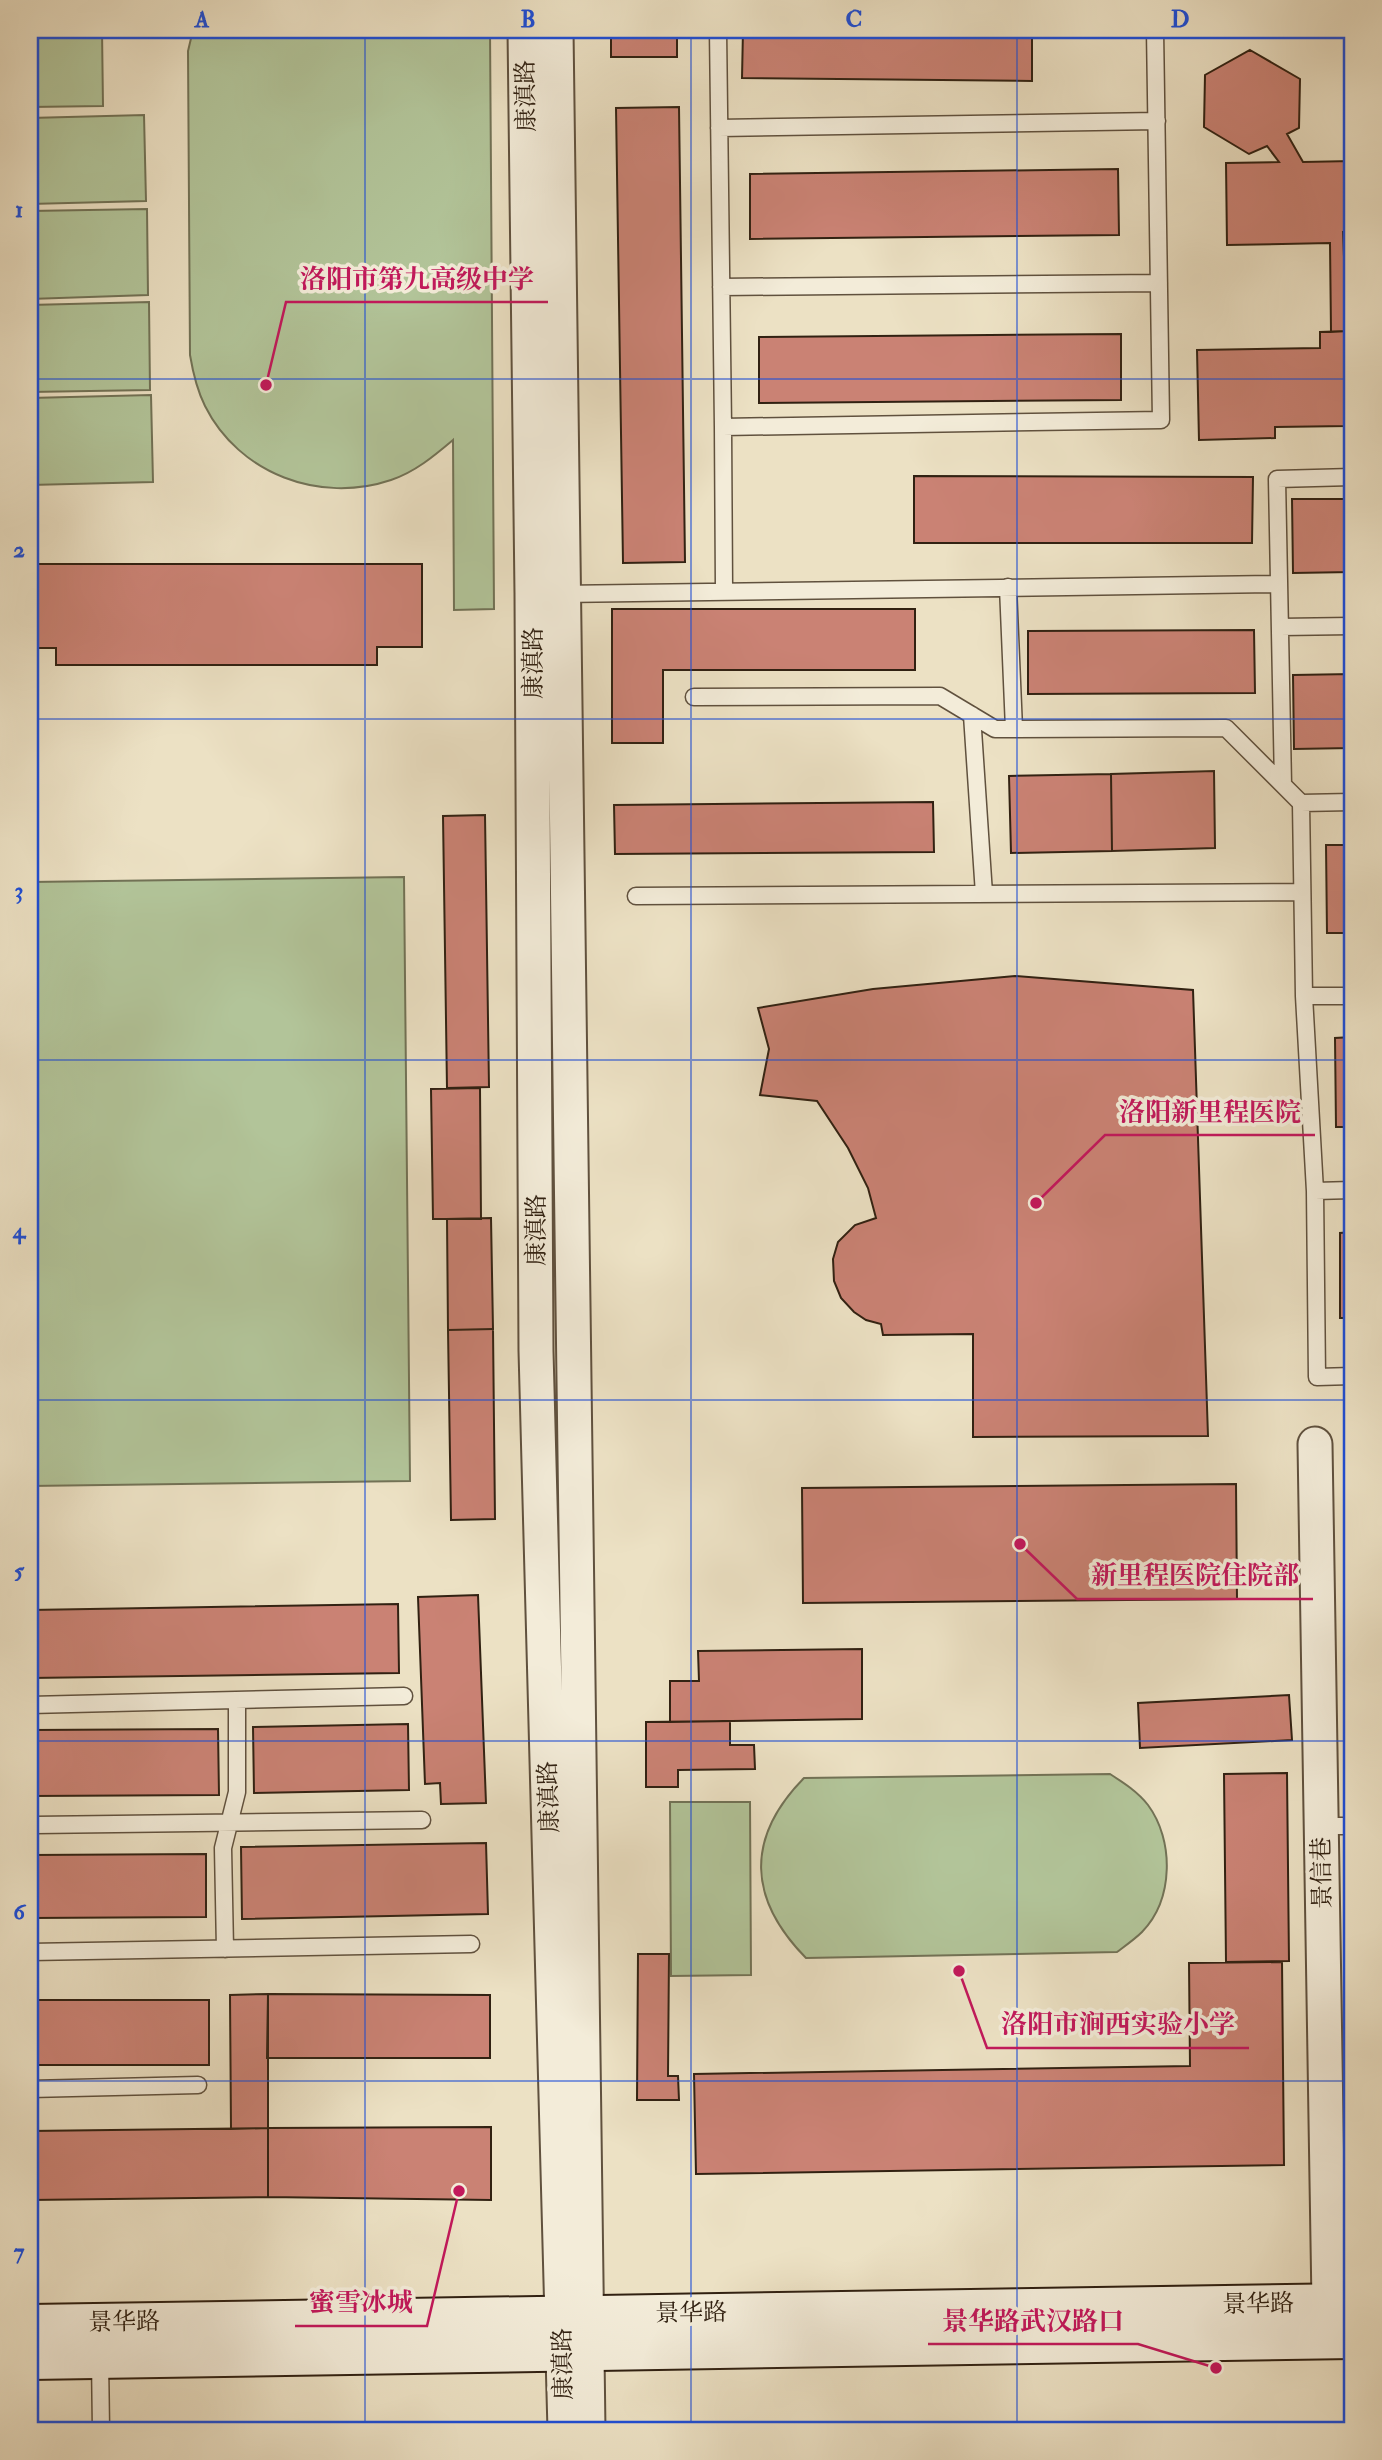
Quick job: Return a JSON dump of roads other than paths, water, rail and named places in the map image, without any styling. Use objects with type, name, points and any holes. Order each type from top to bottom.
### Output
[{"type":"main road","name":"景华路","points":[[30,2360],[100,2341],[575,2333],[1340,2303]]},
{"type":"main road","name":"景华路","points":[[30,2324],[100,2341]]},
{"type":"main road","name":"景华路","points":[[575,2333],[1352,2339]]},
{"type":"street","name":"康滇路","points":[[525,30],[548,594],[575,2333],[588,2430]]},
{"type":"street","name":"康滇路","points":[[548,594],[556,30]]},
{"type":"street","name":"景信巷","points":[[1315,1444],[1337,1826],[1340,2303]]},
{"type":"street","name":"康滇路","points":[[565,2430],[575,2333]]},
{"type":"lane","points":[[718,30],[724,590]]},
{"type":"lane","points":[[723,427],[1161,420],[1156,30]]},
{"type":"lane","points":[[719,128],[1157,121]]},
{"type":"lane","points":[[721,287],[1159,283]]},
{"type":"lane","points":[[1283,785],[1277,479],[1352,477]]},
{"type":"lane","points":[[548,594],[1279,584]]},
{"type":"lane","points":[[1008,587],[1014,729]]},
{"type":"lane","points":[[1280,626],[1352,626]]},
{"type":"lane","points":[[694,697],[940,696],[995,729],[1226,728],[1301,803],[1304,996],[1315,1191],[1317,1377],[1352,1376]]},
{"type":"lane","points":[[972,716],[984,894]]},
{"type":"lane","points":[[1301,803],[1352,802]]},
{"type":"lane","points":[[636,896],[1302,892]]},
{"type":"lane","points":[[1304,996],[1352,996]]},
{"type":"lane","points":[[1315,1191],[1352,1190]]},
{"type":"lane","points":[[30,1705],[404,1696]]},
{"type":"lane","points":[[225,1949],[223,1848],[237,1792],[237,1700]]},
{"type":"lane","points":[[34,1825],[422,1820]]},
{"type":"lane","points":[[30,1952],[471,1944]]},
{"type":"lane","points":[[30,2089],[198,2085]]},
{"type":"lane","points":[[100,2341],[101,2430]]},
{"type":"place","name":"洛阳市第九高级中学","points":[[266,385]]},
{"type":"place","name":"洛阳新里程医院","points":[[1036,1203]]},
{"type":"place","name":"新里程医院住院部","points":[[1020,1544]]},
{"type":"place","name":"洛阳市涧西实验小学","points":[[959,1971]]},
{"type":"place","name":"蜜雪冰城","points":[[459,2191]]},
{"type":"place","name":"景华路武汉路口","points":[[1216,2368]]}]
